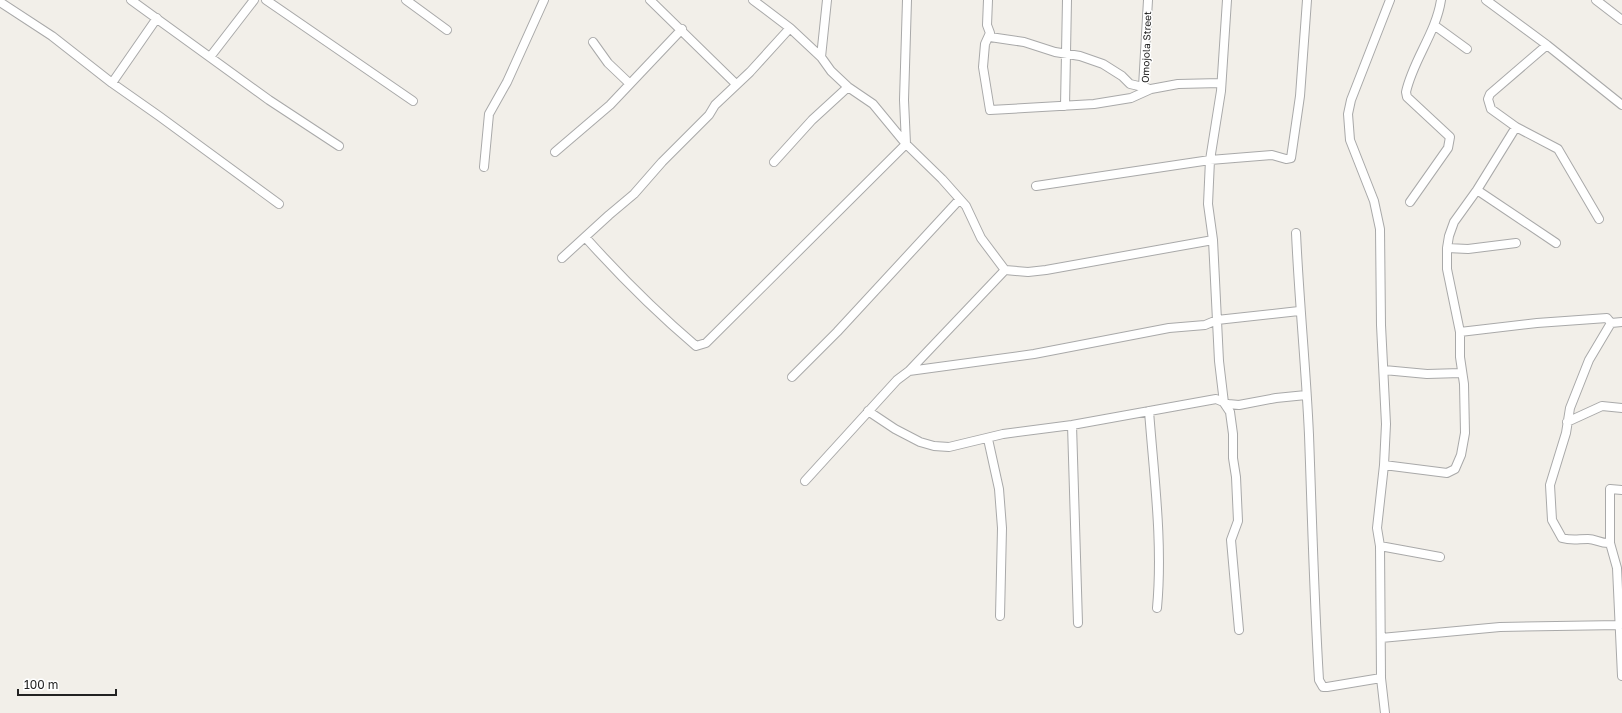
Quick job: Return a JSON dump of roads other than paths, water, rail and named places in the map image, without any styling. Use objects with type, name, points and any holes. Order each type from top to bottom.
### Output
[{"type":"street","points":[[131,0],[269,100],[339,146]]},
{"type":"street","points":[[210,57],[254,0]]},
{"type":"street","points":[[266,0],[413,101]]},
{"type":"street","points":[[406,0],[448,30]]},
{"type":"street","points":[[484,167],[489,114],[507,82],[544,0]]},
{"type":"street","points":[[650,0],[682,29],[736,84]]},
{"type":"street","points":[[753,0],[790,28],[821,57],[830,71],[848,87],[873,104],[906,144],[942,179],[972,215],[981,238],[1005,270],[1028,272],[1046,270],[1213,240]]},
{"type":"street","points":[[821,57],[827,0]]},
{"type":"street","points":[[586,237],[615,270],[646,301],[696,346],[703,346],[906,144],[904,100],[907,0]]},
{"type":"street","points":[[988,0],[987,25],[990,37],[985,44],[984,67],[990,110],[1065,106],[1131,98],[1151,89],[1178,84],[1222,83]]},
{"type":"street","points":[[1065,106],[1067,0]]},
{"type":"street","name":"Omojola Street","points":[[1148,0],[1142,87],[1151,89]]},
{"type":"street","points":[[1227,0],[1222,83],[1210,160],[1208,204],[1213,240],[1216,320],[1224,403],[1228,408],[1231,418],[1233,464],[1236,477],[1238,522],[1231,540],[1239,630]]},
{"type":"street","points":[[1036,186],[1210,160],[1272,154],[1286,159],[1293,156],[1300,96],[1307,0]]},
{"type":"street","points":[[1385,713],[1381,678],[1380,546],[1377,528],[1384,464],[1386,424],[1380,277],[1380,229],[1374,201],[1350,140],[1348,114],[1351,100],[1390,0]]},
{"type":"street","points":[[1410,202],[1448,148],[1450,138],[1406,95],[1407,88],[1423,47],[1438,19],[1441,0]]},
{"type":"street","points":[[1486,0],[1547,45],[1622,106]]},
{"type":"street","points":[[1596,0],[1622,20]]},
{"type":"street","points":[[0,2],[44,33],[52,36],[112,83],[279,204]]},
{"type":"street","points":[[112,83],[157,18]]},
{"type":"street","points":[[1434,25],[1467,49]]},
{"type":"street","points":[[562,258],[634,194],[699,123],[705,120],[715,105],[750,72],[790,28]]},
{"type":"street","points":[[555,152],[610,105],[629,83],[682,29]]},
{"type":"street","points":[[990,37],[1024,42],[1055,52],[1080,56],[1103,64],[1122,76],[1130,84],[1142,87]]},
{"type":"street","points":[[593,42],[608,63],[629,83]]},
{"type":"street","points":[[1547,45],[1490,94],[1488,99],[1491,109],[1516,127],[1558,149],[1599,219]]},
{"type":"street","points":[[774,162],[812,120],[848,87]]},
{"type":"street","points":[[1384,464],[1447,473],[1455,469],[1461,455],[1465,433],[1464,384],[1461,372],[1460,332],[1448,269],[1447,248],[1454,222],[1477,190],[1516,127]]},
{"type":"street","points":[[1477,190],[1556,243]]},
{"type":"street","points":[[792,377],[837,332],[959,200]]},
{"type":"street","points":[[1296,233],[1299,310],[1306,395],[1312,577],[1319,680],[1323,686],[1327,687],[1381,678]]},
{"type":"street","points":[[1447,248],[1468,249],[1516,243]]},
{"type":"street","points":[[805,481],[897,380],[909,371],[1005,270]]},
{"type":"street","points":[[909,371],[1034,354],[1169,328],[1205,325],[1216,320],[1299,310]]},
{"type":"street","points":[[1460,332],[1537,323],[1607,318],[1610,323]]},
{"type":"street","points":[[1610,323],[1622,322]]},
{"type":"street","points":[[1610,323],[1589,360],[1570,408],[1550,485],[1552,520],[1562,538],[1573,541],[1590,539],[1603,544],[1610,543]]},
{"type":"street","points":[[1384,370],[1427,374],[1461,372]]},
{"type":"street","points":[[868,411],[907,435],[934,446],[950,447],[988,439],[1003,434],[1072,425],[1216,399],[1224,403],[1239,404],[1306,395]]},
{"type":"street","points":[[1567,422],[1602,406],[1622,408]]},
{"type":"street","points":[[1149,411],[1160,575],[1157,608]]},
{"type":"street","points":[[1072,425],[1078,623]]},
{"type":"street","points":[[988,439],[999,489],[1002,528],[1000,616]]},
{"type":"street","points":[[1622,490],[1610,489],[1610,543],[1617,568],[1622,676]]},
{"type":"street","points":[[1380,546],[1440,557]]},
{"type":"street","points":[[1381,638],[1500,627],[1620,625]]}]
